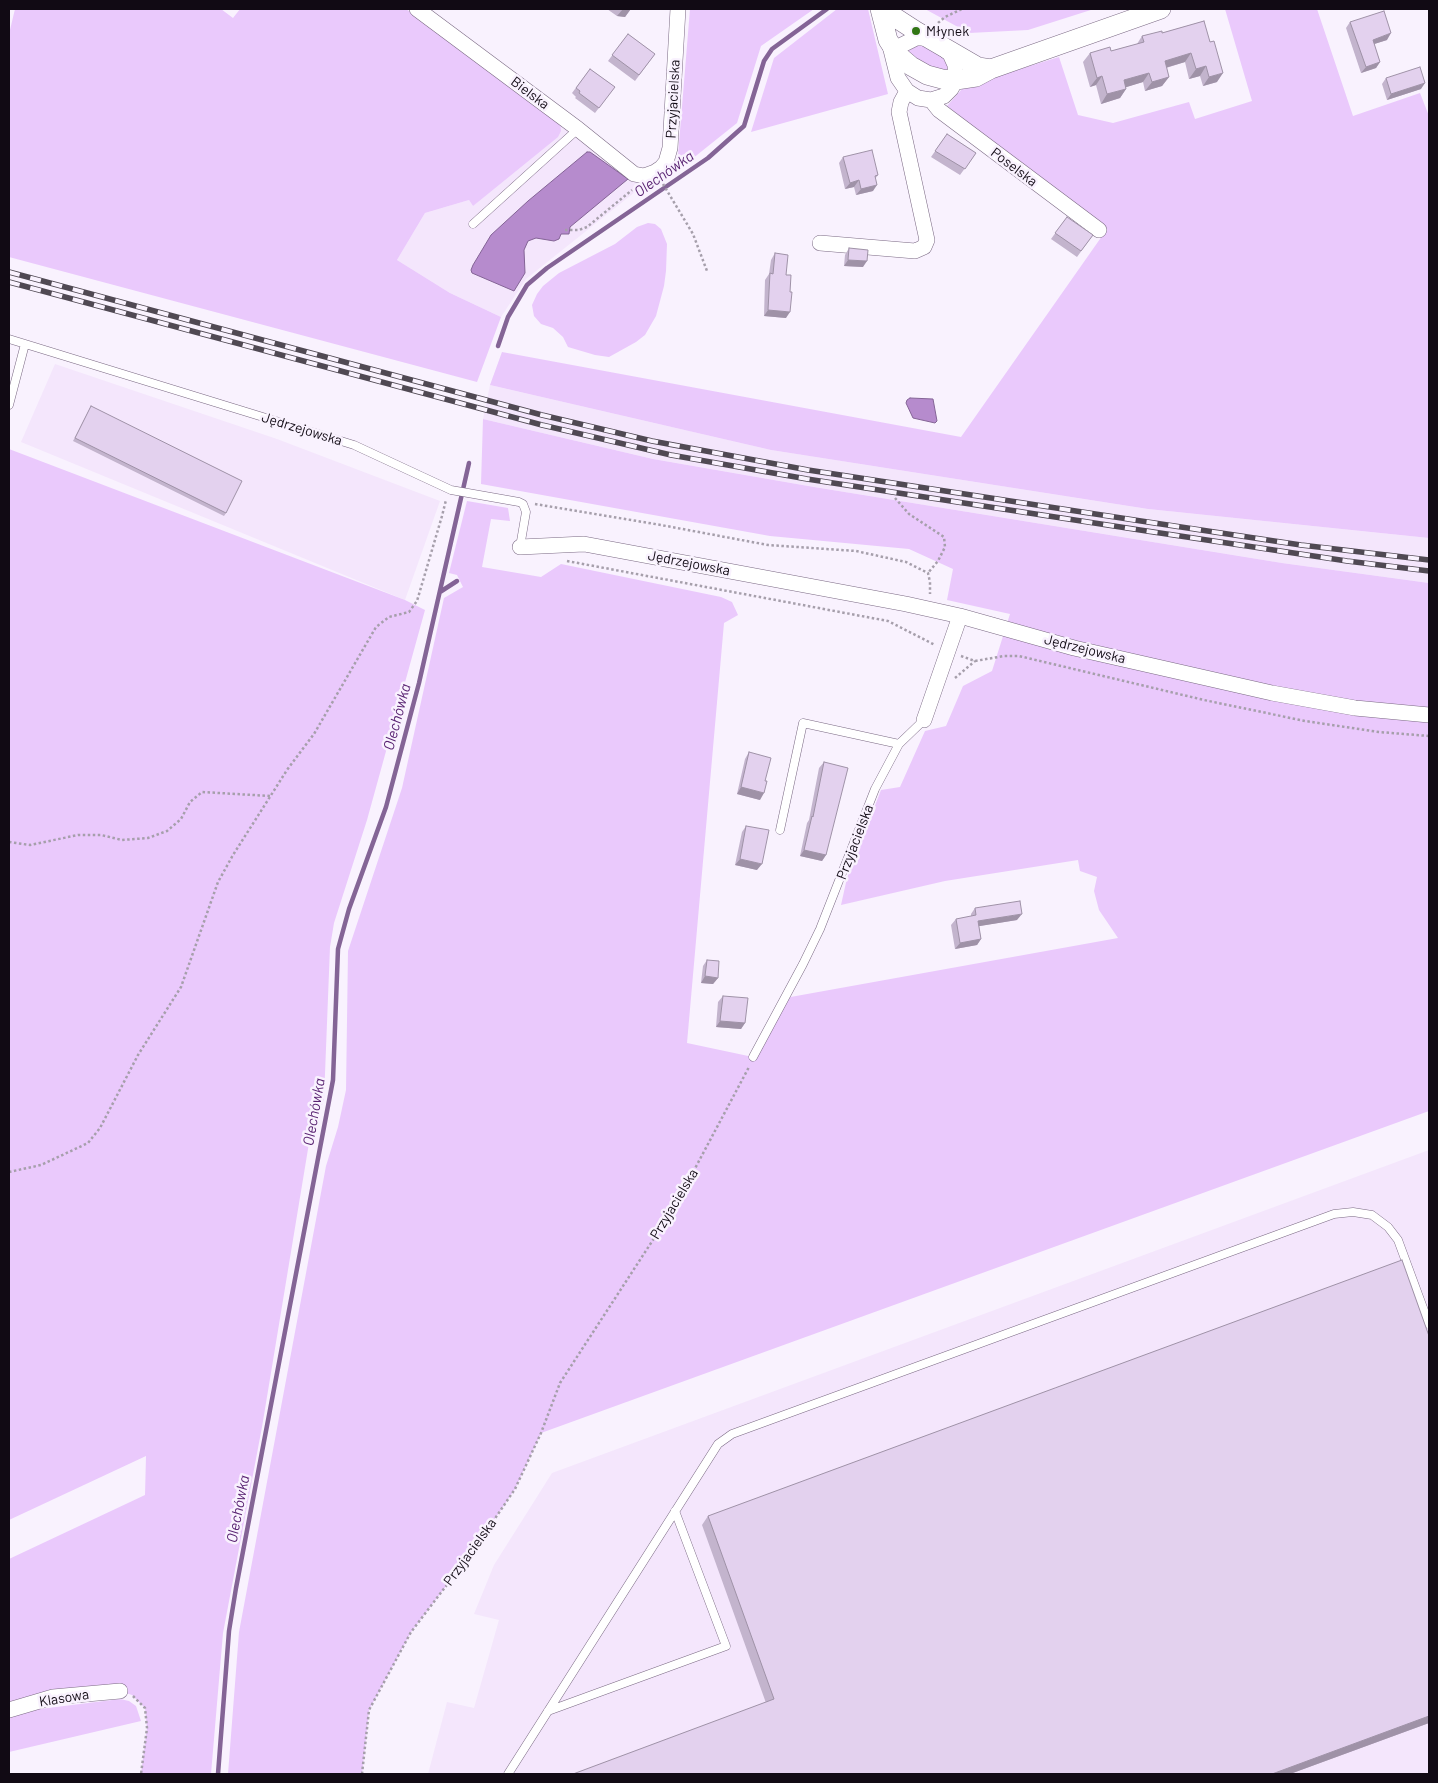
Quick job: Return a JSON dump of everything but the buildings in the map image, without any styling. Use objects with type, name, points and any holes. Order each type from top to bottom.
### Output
[{"type":"street","name":"Bielska","points":[[416,9],[578,129],[634,174],[644,176]]},
{"type":"street","name":"Przyjacielska","points":[[644,176],[661,168],[669,154],[678,9]]},
{"type":"street","points":[[881,9],[978,67],[991,69]]},
{"type":"street","points":[[881,9],[893,51],[898,78],[907,91],[918,98],[931,100],[944,96],[956,80],[955,65],[950,54],[935,42],[916,38],[893,51]]},
{"type":"street","points":[[893,51],[911,66],[927,75],[956,80],[976,77],[991,69],[1161,9]]},
{"type":"street","points":[[820,243],[915,251],[924,247],[927,240],[899,112],[901,102],[907,91]]},
{"type":"street","name":"Poselska","points":[[931,100],[939,110],[1099,230]]},
{"type":"street","name":"Jędrzejowska","points":[[520,547],[584,544],[929,609],[1074,648],[1272,693],[1354,708],[1429,715]]},
{"type":"street","name":"Przyjacielska","points":[[924,720],[960,616]]},
{"type":"street","name":"Klasowa","points":[[9,1710],[54,1698],[120,1691]]},
{"type":"lane","points":[[473,224],[578,129]]},
{"type":"lane","name":"Jędrzejowska","points":[[9,339],[354,445],[448,488],[519,502],[523,504],[526,512],[520,547]]},
{"type":"lane","points":[[9,405],[24,344]]},
{"type":"lane","name":"Przyjacielska","points":[[753,1057],[820,929],[875,789],[899,744],[924,720]]},
{"type":"lane","points":[[780,830],[802,723],[899,744]]},
{"type":"lane","points":[[508,1774],[718,1444],[732,1434],[1334,1214],[1353,1212],[1372,1215],[1388,1227],[1398,1240],[1429,1324]]},
{"type":"lane","points":[[548,1711],[726,1646],[675,1511]]},
{"type":"path","points":[[935,42],[938,22],[962,9]]},
{"type":"path","points":[[565,230],[580,230],[587,227],[641,182],[644,176]]},
{"type":"path","points":[[673,198],[693,234],[707,271]]},
{"type":"path","points":[[9,1172],[41,1165],[88,1143],[100,1128],[138,1055],[181,987],[218,882],[287,770],[314,734],[376,627],[389,617],[408,612],[417,601],[446,502],[448,488]]},
{"type":"path","points":[[895,498],[909,514],[944,537],[945,547],[938,561],[928,573]]},
{"type":"path","points":[[519,502],[768,544],[856,551],[906,562],[928,573]]},
{"type":"path","points":[[566,561],[888,621],[949,652],[975,661],[1004,656],[1019,656],[1204,700],[1305,721],[1379,732],[1429,736]]},
{"type":"path","points":[[928,573],[930,582],[929,609]]},
{"type":"path","points":[[9,842],[30,845],[78,835],[101,835],[122,840],[148,838],[167,831],[181,819],[190,802],[202,792],[271,796]]},
{"type":"path","name":"Przyjacielska","points":[[362,1774],[369,1710],[411,1632],[475,1548],[514,1488],[541,1433],[560,1383],[675,1206],[745,1076],[753,1057]]},
{"type":"path","points":[[120,1691],[132,1695],[145,1708],[147,1728],[141,1774]]},
{"type":"shaded area","points":[[15,9],[221,9],[233,18],[240,9],[406,9],[560,120],[561,131],[558,137],[473,206],[469,200],[425,213],[397,260],[450,293],[501,317],[477,382],[9,257],[9,34]]},
{"type":"shaded area","points":[[690,9],[814,9],[761,46],[737,123],[662,183],[659,179],[674,163],[678,155]]},
{"type":"shaded area","points":[[837,9],[868,9],[888,94],[751,132],[774,58]]},
{"type":"shaded area","points":[[925,9],[1094,9],[1028,30],[969,33]]},
{"type":"shaded area","points":[[1225,9],[1317,9],[1353,116],[1420,93],[1429,116],[1429,538],[1148,509],[771,450],[490,385],[502,352],[961,437],[1107,229],[1040,180],[947,106],[962,89],[974,83],[1059,57],[1078,115],[1113,123],[1189,102],[1195,119],[1252,101]]},
{"type":"shaded area","points":[[920,44],[943,58],[949,73],[942,73],[905,53]]},
{"type":"shaded area","points":[[560,120],[645,184],[526,279],[501,317],[450,293],[397,260],[425,213],[469,200],[473,206]]},
{"type":"shaded area","points":[[587,152],[590,152],[628,179],[570,227],[569,234],[561,234],[559,239],[554,241],[536,238],[528,241],[524,250],[525,273],[514,291],[472,273],[473,265],[491,235],[528,201]]},
{"type":"shaded area","points":[[648,223],[655,224],[661,229],[667,244],[664,286],[656,316],[645,335],[609,357],[568,347],[563,337],[553,328],[541,324],[534,316],[532,305],[537,294],[543,286],[559,273],[615,244],[637,227]]},
{"type":"shaded area","points":[[55,364],[277,439],[440,501],[405,600],[21,442]]},
{"type":"shaded area","points":[[490,385],[771,450],[1148,509],[1429,538],[1429,583],[1282,563],[653,459],[483,419]]},
{"type":"shaded area","points":[[910,398],[933,399],[937,421],[935,423],[913,418],[906,403]]},
{"type":"shaded area","points":[[483,419],[653,459],[814,487],[1282,563],[1429,583],[1429,1111],[541,1433],[515,1489],[475,1548],[411,1632],[369,1710],[362,1774],[228,1774],[239,1632],[326,1166],[338,1127],[346,1090],[348,951],[402,788],[444,598],[463,587],[457,575],[449,573],[467,501],[508,508],[510,521],[491,519],[482,567],[541,577],[561,564],[721,597],[732,602],[738,615],[724,623],[687,1043],[753,1057],[785,998],[1118,938],[1099,910],[1094,891],[1097,877],[1080,871],[1078,860],[945,881],[841,905],[847,878],[881,790],[900,787],[925,731],[946,726],[963,686],[992,671],[1010,614],[947,600],[953,569],[909,549],[770,536],[481,484]]},
{"type":"shaded area","points":[[9,449],[405,600],[425,610],[367,820],[334,923],[330,947],[324,1099],[309,1143],[262,1427],[223,1633],[211,1774],[141,1774],[147,1728],[145,1708],[132,1695],[120,1691],[9,1705],[9,1559],[145,1495],[146,1456],[9,1520]]},
{"type":"shaded area","points":[[1429,1150],[1429,1774],[428,1774],[447,1702],[474,1708],[499,1620],[474,1614],[494,1565],[552,1473]]},
{"type":"shaded area","points":[[120,1699],[129,1701],[136,1706],[141,1721],[9,1752],[9,1716],[32,1710]]},
{"type":"waterway","name":"Olechówka","points":[[498,346],[508,317],[527,285],[547,268],[708,158],[744,126],[764,61],[772,49],[827,9]]},
{"type":"waterway","name":"Olechówka","points":[[218,1774],[229,1631],[236,1588],[333,1080],[338,949],[349,909],[386,807],[419,683],[469,463]]},
{"type":"waterway","points":[[440,592],[457,581]]},
{"type":"railway","points":[[9,272],[542,415],[652,441],[808,470],[1301,545],[1429,560]]},
{"type":"railway","points":[[9,282],[542,425],[671,455],[807,479],[1140,530],[1347,561],[1429,571]]},
{"type":"place","name":"Młynek","points":[[916,31]]}]
